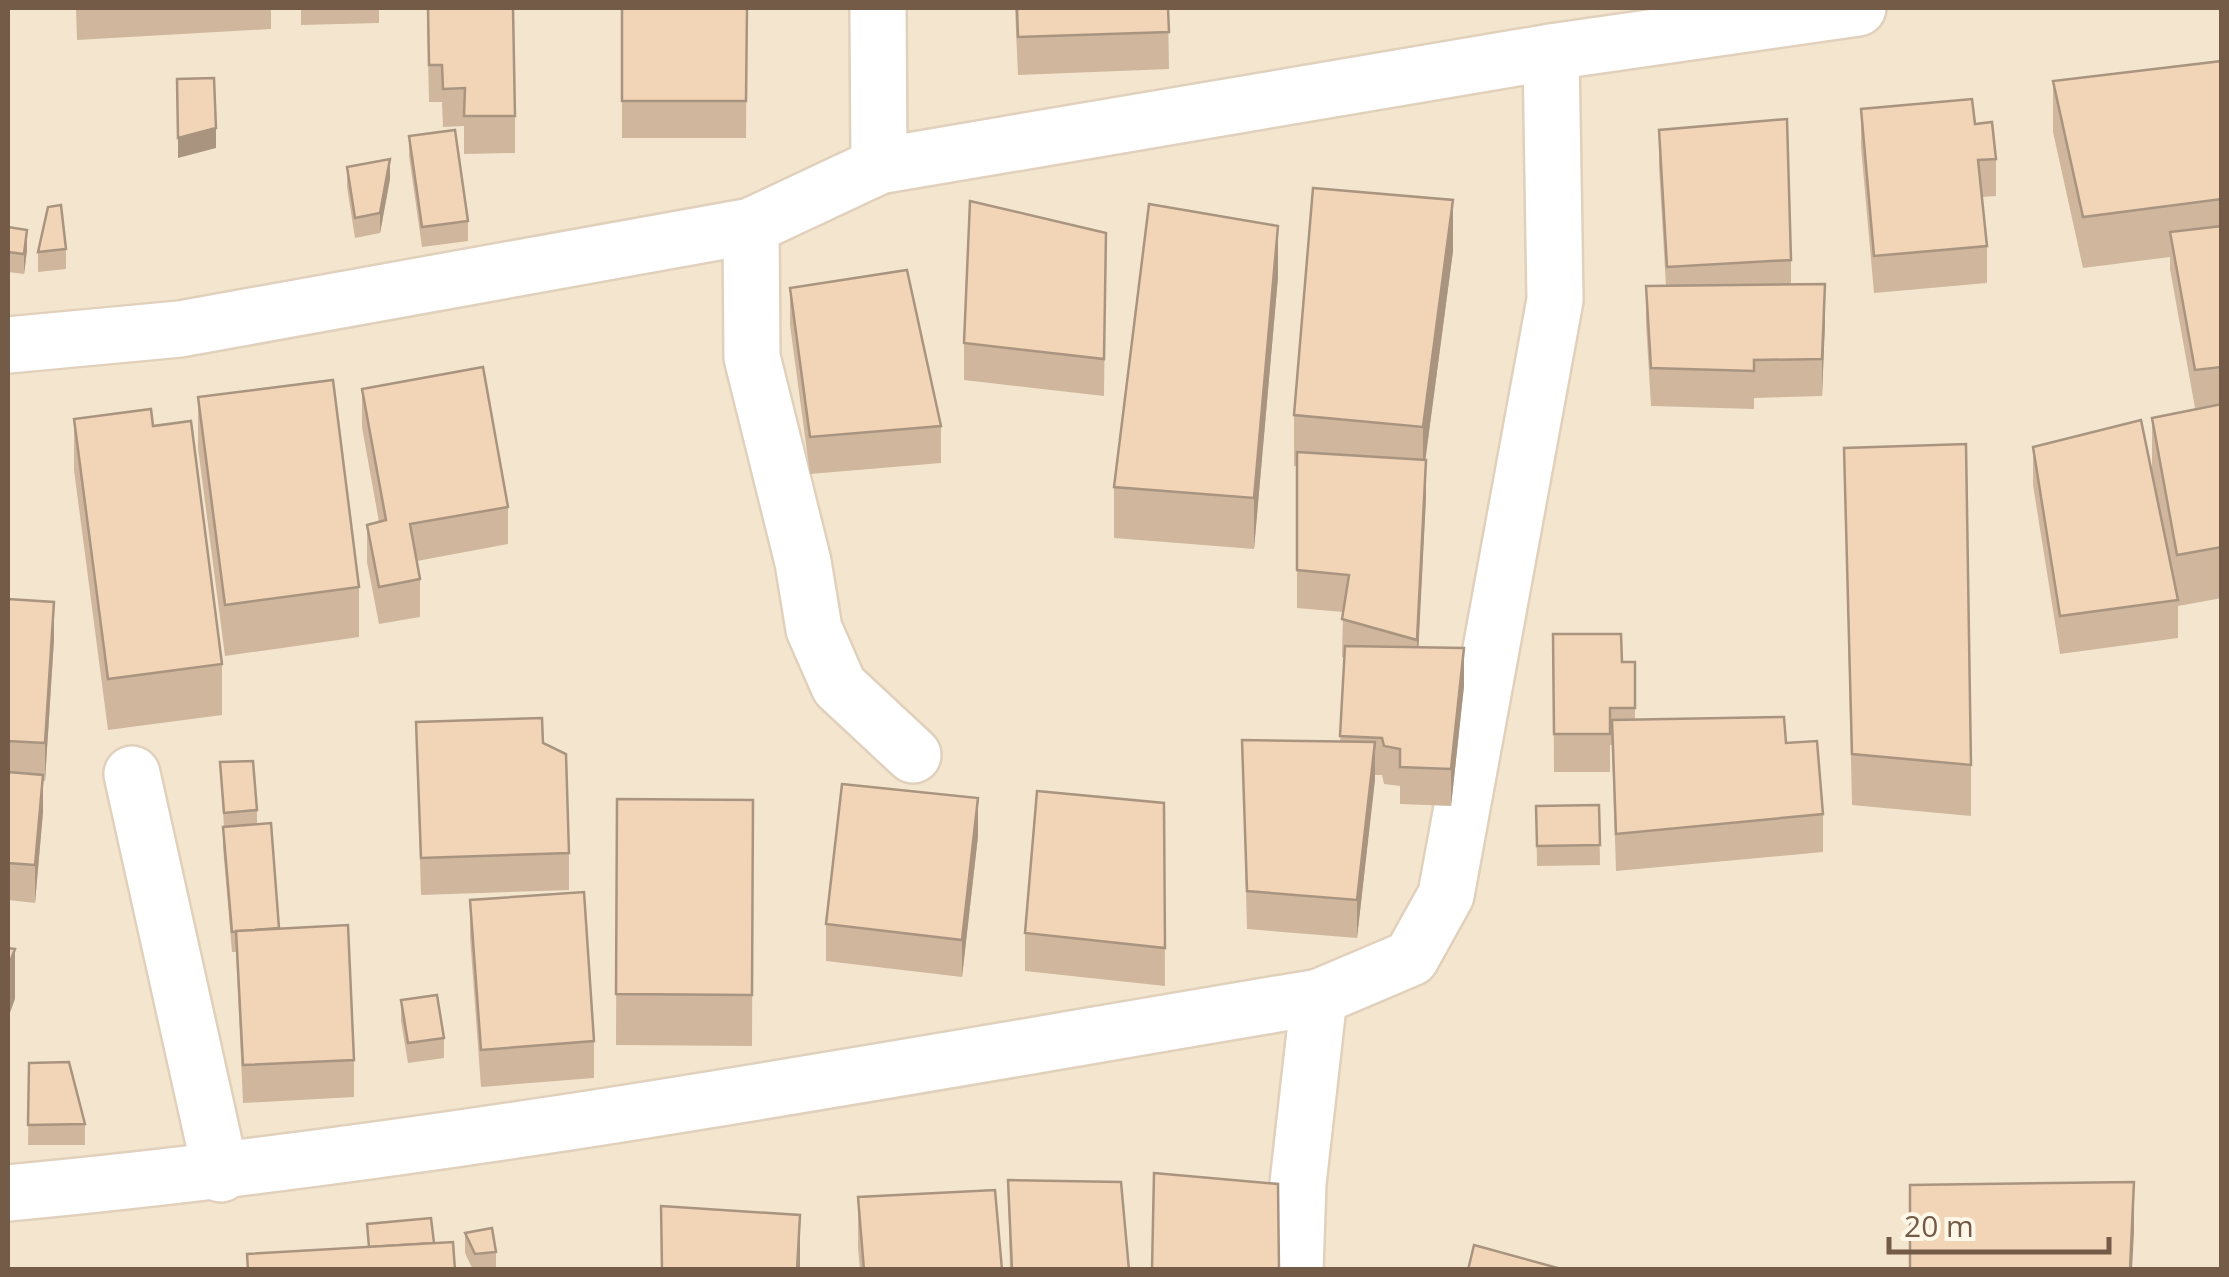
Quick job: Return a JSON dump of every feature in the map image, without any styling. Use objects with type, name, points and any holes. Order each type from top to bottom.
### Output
[{"type":"street","points":[[878,8],[878,166]]},
{"type":"street","points":[[8,345],[180,329],[751,226],[878,166],[1551,52],[1858,8]]},
{"type":"street","points":[[8,1194],[221,1174],[549,1126],[1320,997],[1411,958],[1446,895],[1555,300],[1551,52]]},
{"type":"street","points":[[751,226],[752,357],[803,562],[814,630],[839,686],[913,755]]},
{"type":"street","points":[[132,774],[221,1174]]},
{"type":"street","points":[[1296,1270],[1298,1183],[1320,997]]},
{"type":"shaded area","points":[[8,8],[2221,8],[2221,1269],[8,1269]]},
{"type":"building","points":[[428,8],[513,8],[515,116],[464,116],[465,88],[443,89],[442,65],[429,65]]},
{"type":"building","points":[[622,8],[747,8],[746,101],[622,101]]},
{"type":"building","points":[[1017,8],[1168,8],[1169,32],[1018,37]]},
{"type":"building","points":[[2222,61],[2222,199],[2083,217],[2053,81]]},
{"type":"building","points":[[214,78],[216,128],[178,138],[177,79]]},
{"type":"building","points":[[1972,99],[1975,124],[1992,122],[1996,159],[1978,160],[1987,246],[1874,256],[1861,109]]},
{"type":"building","points":[[1787,119],[1791,260],[1667,267],[1659,130]]},
{"type":"building","points":[[455,130],[468,221],[422,227],[409,136]]},
{"type":"building","points":[[390,159],[380,213],[355,218],[347,167]]},
{"type":"building","points":[[1313,188],[1453,200],[1423,427],[1294,415]]},
{"type":"building","points":[[970,201],[1106,233],[1104,359],[964,343]]},
{"type":"building","points":[[1149,204],[1278,226],[1254,498],[1114,487]]},
{"type":"building","points":[[61,205],[66,249],[38,252],[48,207]]},
{"type":"building","points":[[2222,226],[2222,367],[2195,370],[2170,232]]},
{"type":"building","points":[[8,227],[27,230],[24,254],[8,252]]},
{"type":"building","points":[[907,270],[941,426],[810,437],[790,288]]},
{"type":"building","points":[[1825,284],[1822,359],[1754,360],[1754,371],[1651,368],[1646,286]]},
{"type":"building","points":[[483,367],[508,507],[410,524],[420,579],[379,587],[367,525],[386,520],[362,389]]},
{"type":"building","points":[[333,380],[359,587],[225,605],[198,397]]},
{"type":"building","points":[[2222,404],[2222,547],[2177,555],[2152,418]]},
{"type":"building","points":[[151,409],[153,426],[191,421],[222,664],[108,679],[74,419]]},
{"type":"building","points":[[2141,420],[2178,600],[2060,616],[2033,447]]},
{"type":"building","points":[[1966,444],[1971,765],[1852,754],[1844,448]]},
{"type":"building","points":[[1297,452],[1426,460],[1417,640],[1342,619],[1349,575],[1297,570]]},
{"type":"building","points":[[8,599],[54,602],[45,743],[8,741]]},
{"type":"building","points":[[1553,634],[1621,634],[1622,662],[1635,662],[1635,708],[1610,708],[1610,734],[1554,734]]},
{"type":"building","points":[[1345,646],[1464,648],[1451,769],[1400,767],[1400,749],[1384,746],[1382,738],[1340,736]]},
{"type":"building","points":[[1784,717],[1786,743],[1817,741],[1823,814],[1616,834],[1612,720]]},
{"type":"building","points":[[542,718],[543,743],[566,754],[569,853],[421,858],[416,722]]},
{"type":"building","points":[[1242,740],[1375,742],[1357,900],[1247,891]]},
{"type":"building","points":[[253,761],[257,810],[224,813],[220,762]]},
{"type":"building","points":[[8,772],[43,775],[35,865],[8,863]]},
{"type":"building","points":[[842,784],[978,798],[962,940],[826,924]]},
{"type":"building","points":[[1037,791],[1164,803],[1165,948],[1025,933]]},
{"type":"building","points":[[617,799],[753,800],[752,995],[616,994]]},
{"type":"building","points":[[1599,805],[1600,845],[1537,846],[1536,806]]},
{"type":"building","points":[[271,823],[279,928],[232,932],[223,827]]},
{"type":"building","points":[[584,892],[594,1041],[481,1050],[470,900]]},
{"type":"building","points":[[348,925],[354,1060],[243,1065],[236,931]]},
{"type":"building","points":[[8,948],[15,949],[8,967]]},
{"type":"building","points":[[437,995],[444,1038],[408,1043],[401,1000]]},
{"type":"building","points":[[69,1062],[85,1124],[28,1125],[29,1063]]},
{"type":"building","points":[[1154,1173],[1278,1184],[1279,1270],[1152,1270]]},
{"type":"building","points":[[1008,1180],[1121,1182],[1129,1270],[1012,1270]]},
{"type":"building","points":[[2134,1182],[2130,1270],[1910,1270],[1910,1185]]},
{"type":"building","points":[[995,1190],[1002,1270],[864,1270],[858,1197]]},
{"type":"building","points":[[661,1206],[800,1215],[797,1270],[662,1270]]},
{"type":"building","points":[[431,1218],[434,1243],[369,1247],[367,1224]]},
{"type":"building","points":[[492,1228],[496,1252],[475,1254],[465,1233]]},
{"type":"building","points":[[453,1242],[455,1270],[248,1270],[247,1254]]},
{"type":"building","points":[[1474,1245],[1565,1270],[1468,1270]]}]
